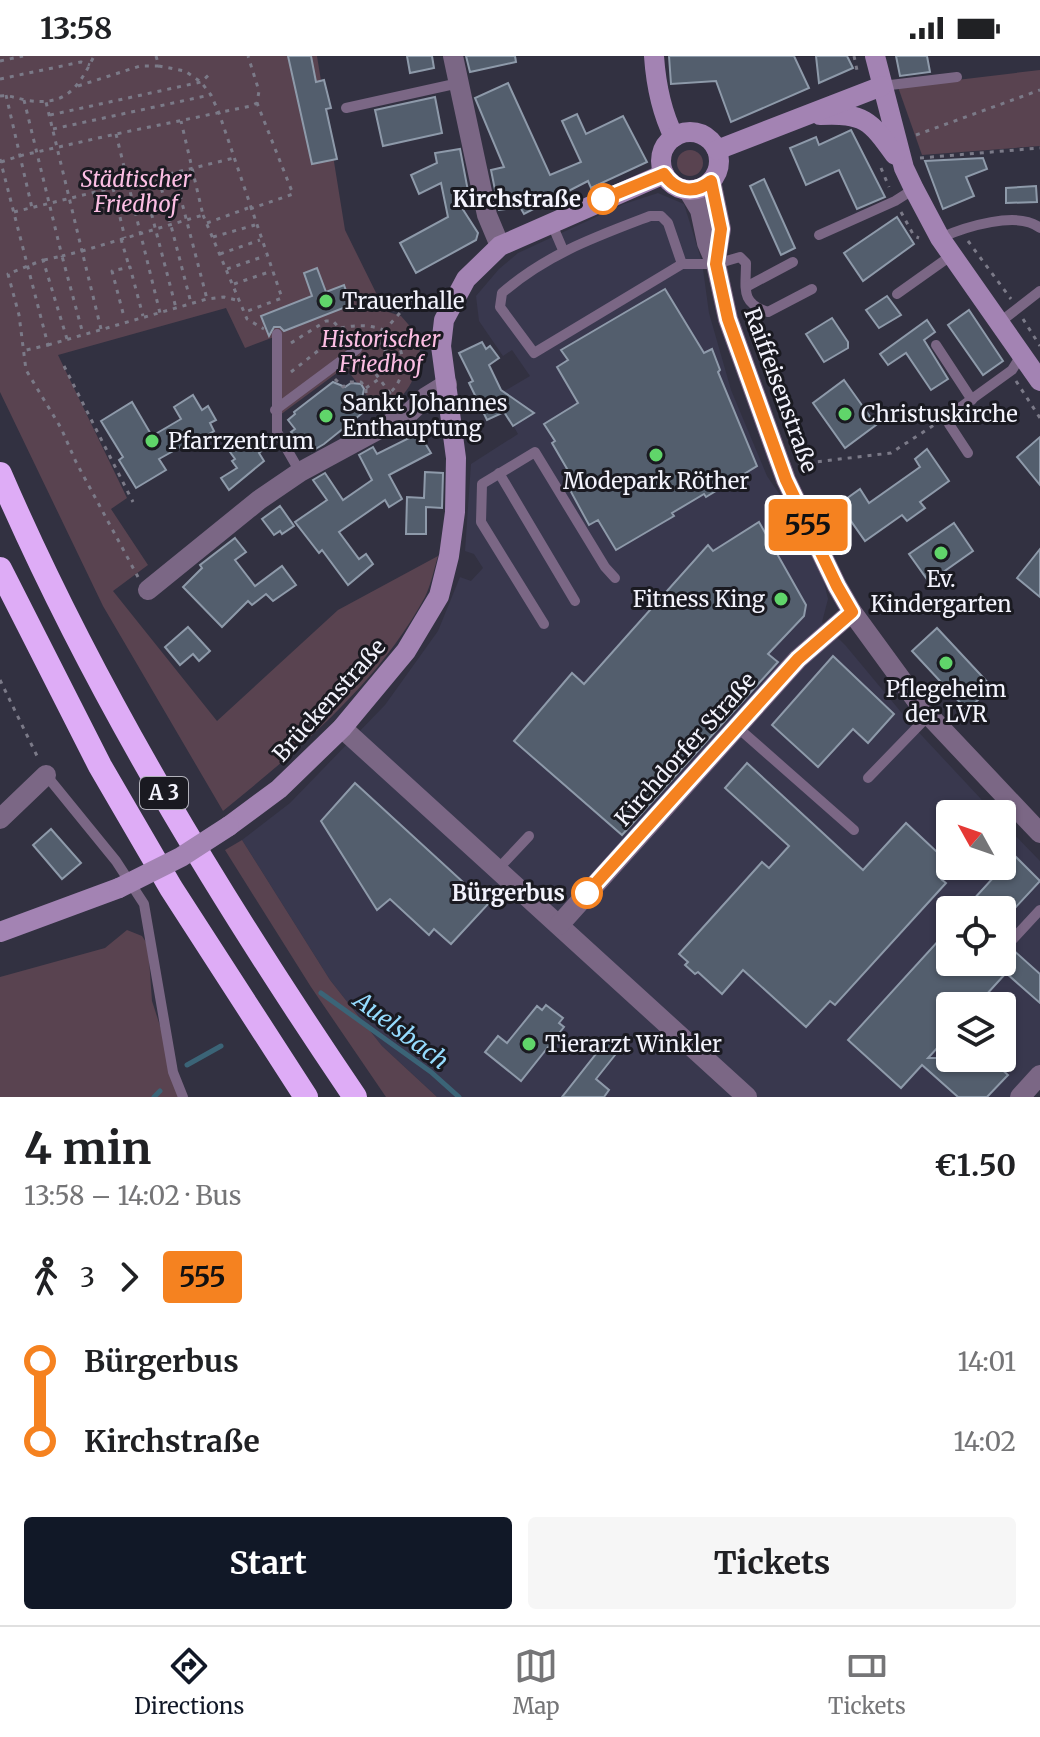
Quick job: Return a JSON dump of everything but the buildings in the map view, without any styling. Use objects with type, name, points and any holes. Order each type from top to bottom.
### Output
[{"type":"highway","name":"A 3","points":[[0,474],[58,597],[133,740],[280,987],[355,1097]]},
{"type":"highway","name":"A 3","points":[[0,569],[100,766],[171,888],[306,1097]]},
{"type":"street","points":[[453,56],[487,215],[500,246]]},
{"type":"street","points":[[654,56],[656,83],[666,121],[674,137]]},
{"type":"street","points":[[875,56],[882,86],[911,163],[914,189],[948,234],[952,255],[1000,322],[1031,350],[1040,381]]},
{"type":"street","points":[[717,150],[882,86]]},
{"type":"street","points":[[804,116],[854,115],[867,122],[911,163]]},
{"type":"street","points":[[694,133],[703,136],[717,150],[717,171],[711,181],[697,190],[674,185],[664,174],[662,154],[674,137],[694,133]]},
{"type":"street","points":[[148,590],[259,500],[300,472],[409,413],[426,397],[447,384],[441,346],[444,320],[466,279],[500,246],[664,174]]},
{"type":"street","name":"Raiffeisenstraße","points":[[711,181],[721,229],[716,264]]},
{"type":"street","name":"Raiffeisenstraße","points":[[688,190],[700,210],[728,319],[783,471],[837,586],[852,612],[929,715],[1040,833]]},
{"type":"street","name":"Brückenstraße","points":[[0,932],[119,888],[181,857],[229,826],[279,789],[342,728],[406,651],[439,596],[449,556],[455,512],[456,458],[447,384]]},
{"type":"street","name":"Kirchdorfer Straße","points":[[559,925],[798,659],[852,612]]},
{"type":"street","points":[[342,728],[747,1097]]},
{"type":"street","points":[[0,819],[46,775]]},
{"type":"street","points":[[1020,1097],[1040,1075]]},
{"type":"lane","points":[[882,86],[957,77]]},
{"type":"lane","points":[[346,108],[459,83]]},
{"type":"lane","points":[[819,235],[895,201],[914,189]]},
{"type":"lane","points":[[682,264],[668,223],[661,216],[650,216],[563,250],[528,271],[502,293],[500,307],[534,353],[682,264],[716,264],[740,257],[746,263],[746,297],[754,307],[768,312],[812,289]]},
{"type":"lane","points":[[948,234],[1021,219],[1040,228]]},
{"type":"lane","points":[[551,222],[563,250]]},
{"type":"lane","points":[[897,294],[952,255]]},
{"type":"lane","points":[[746,287],[793,262]]},
{"type":"lane","points":[[1000,322],[1040,291]]},
{"type":"lane","points":[[272,332],[278,352],[277,432],[300,472]]},
{"type":"lane","points":[[936,345],[972,400]]},
{"type":"lane","points":[[275,410],[357,349]]},
{"type":"lane","points":[[968,453],[947,417],[1012,370],[1031,350]]},
{"type":"lane","points":[[544,624],[481,522],[482,484],[535,452],[605,567],[615,578]]},
{"type":"lane","points":[[499,473],[575,601]]},
{"type":"lane","points":[[868,778],[929,715]]},
{"type":"lane","points":[[737,727],[854,830]]},
{"type":"lane","points":[[46,775],[116,861],[144,904],[173,1072],[183,1097]]},
{"type":"lane","points":[[498,869],[529,836]]},
{"type":"lane","points":[[1016,936],[1040,910]]},
{"type":"path","points":[[0,61],[23,56]]},
{"type":"path","points":[[79,56],[81,62]]},
{"type":"path","points":[[78,86],[94,56]]},
{"type":"path","points":[[156,56],[159,66]]},
{"type":"path","points":[[207,223],[293,194],[257,103],[259,91],[248,56]]},
{"type":"path","points":[[0,79],[81,62],[90,65]]},
{"type":"path","points":[[0,96],[46,102],[59,99],[78,86],[131,68],[159,66],[185,71],[201,82],[219,113],[282,298],[245,312]]},
{"type":"path","points":[[49,115],[201,82],[211,73]]},
{"type":"path","points":[[912,136],[1040,90]]},
{"type":"path","points":[[6,95],[32,208]]},
{"type":"path","points":[[53,129],[211,95]]},
{"type":"path","points":[[24,100],[83,334]]},
{"type":"path","points":[[46,102],[101,329]]},
{"type":"path","points":[[48,345],[0,160],[257,103]]},
{"type":"path","points":[[181,121],[203,215],[212,238],[247,319],[272,332]]},
{"type":"path","points":[[116,134],[160,313]]},
{"type":"path","points":[[911,163],[1040,148]]},
{"type":"path","points":[[14,212],[234,158]]},
{"type":"path","points":[[175,176],[207,299]]},
{"type":"path","points":[[159,179],[191,303]]},
{"type":"path","points":[[144,185],[176,308]]},
{"type":"path","points":[[113,188],[143,318]]},
{"type":"path","points":[[148,590],[133,571],[61,428],[26,370],[19,315],[8,274],[43,260],[203,215]]},
{"type":"path","points":[[212,238],[255,225]]},
{"type":"path","points":[[948,234],[975,248],[1017,309],[1031,350]]},
{"type":"path","points":[[220,254],[260,240]]},
{"type":"path","points":[[227,269],[266,255]]},
{"type":"path","points":[[43,260],[67,339]]},
{"type":"path","points":[[123,313],[112,271],[130,267]]},
{"type":"path","points":[[234,284],[272,271]]},
{"type":"path","points":[[22,351],[207,299],[224,297],[240,301]]},
{"type":"path","points":[[384,331],[412,299],[444,320]]},
{"type":"path","points":[[278,352],[326,321],[333,321],[341,328],[356,324],[384,331],[401,350],[402,378],[376,405],[378,414],[366,397],[366,388],[361,382],[353,381],[343,387],[334,379]]},
{"type":"path","points":[[287,371],[288,374],[343,331]]},
{"type":"path","points":[[378,342],[403,371]]},
{"type":"path","points":[[357,349],[390,393]]},
{"type":"path","points":[[64,366],[133,502]]},
{"type":"path","points":[[366,388],[379,379]]},
{"type":"path","points":[[783,471],[797,464],[891,453],[947,417]]},
{"type":"path","points":[[0,680],[2,690],[46,775]]},
{"type":"shaded area","points":[[658,193],[684,204],[702,262],[709,313],[731,390],[767,476],[789,508],[823,579],[828,599],[822,622],[982,800],[936,800],[936,880],[1016,880],[1016,836],[1040,861],[1040,1067],[1012,1097],[437,1097],[382,1046],[330,980],[242,840],[290,803],[385,705],[438,631],[460,577],[471,581],[483,568],[474,554],[465,551],[471,464],[518,434],[496,396],[530,376],[512,350],[503,356],[479,321],[476,296],[499,269],[518,253],[624,204]]},
{"type":"green space","name":"Städtischer Friedhof","points":[[0,56],[317,56],[345,230],[385,311],[401,316],[421,339],[418,363],[411,382],[391,406],[380,413],[345,367],[280,415],[282,334],[245,348],[226,308],[58,355],[127,498],[111,509],[148,565],[113,591],[217,721],[338,610],[438,556],[425,597],[384,659],[308,739],[223,811],[103,606],[0,392]]},
{"type":"green space","points":[[1040,70],[1040,146],[922,155],[898,87]]},
{"type":"green space","points":[[690,150],[699,154],[703,163],[699,172],[690,176],[681,172],[677,163],[681,154]]},
{"type":"green space","points":[[242,840],[330,980],[382,1046],[437,1097],[386,1097],[311,987],[225,850]]},
{"type":"green space","points":[[127,930],[142,936],[148,945],[152,1001],[183,1097],[0,1097],[0,977],[105,948]]},
{"type":"waterway","name":"Auelsbach","points":[[321,993],[431,1072],[459,1097]]},
{"type":"waterway","name":"Auelsbach","points":[[187,1065],[221,1046]]},
{"type":"waterway","name":"Auelsbach","points":[[154,1097],[160,1091]]},
{"type":"bus line","name":"555","points":[[587,893],[798,659],[852,612],[786,480],[728,319],[716,264],[721,229],[711,181],[697,190],[681,189],[668,181],[664,174],[603,199]]},
{"type":"place","name":"Kirchstraße","points":[[603,199]]},
{"type":"place","name":"Trauerhalle","points":[[326,301]]},
{"type":"place","name":"Christuskirche","points":[[845,414]]},
{"type":"place","name":"Sankt Johannes Enthauptung","points":[[326,416]]},
{"type":"place","name":"Pfarrzentrum","points":[[152,441]]},
{"type":"place","name":"Modepark Röther","points":[[656,455]]},
{"type":"place","name":"Ev. Kindergarten","points":[[941,553]]},
{"type":"place","name":"Fitness King","points":[[781,599]]},
{"type":"place","name":"Pflegeheim der LVR","points":[[946,663]]},
{"type":"place","name":"Bürgerbus","points":[[587,893]]},
{"type":"place","name":"Tierarzt Winkler","points":[[529,1044]]},
{"type":"park label","name":"Historischer Friedhof","points":[[381,352]]}]
